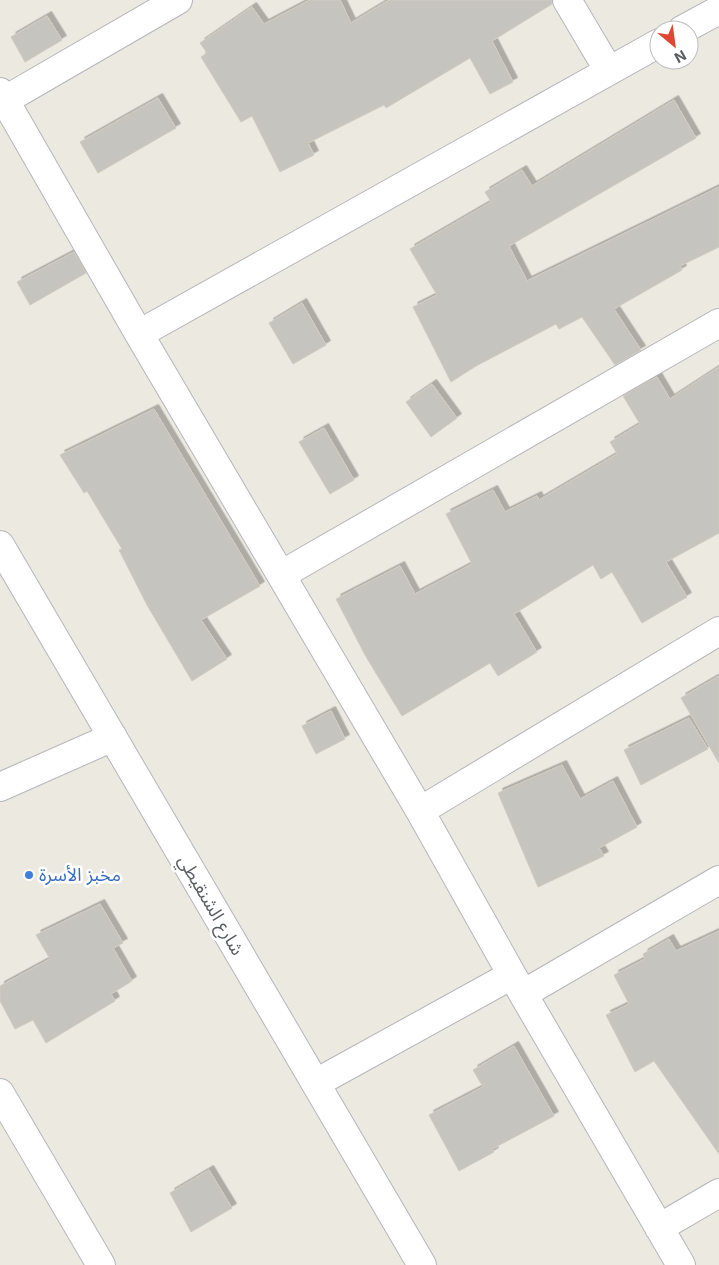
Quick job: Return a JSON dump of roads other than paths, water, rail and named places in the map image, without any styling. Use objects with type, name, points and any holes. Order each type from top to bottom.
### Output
[{"type":"street","points":[[178,0],[2,98],[420,811],[517,984],[681,1265]]},
{"type":"street","points":[[567,0],[609,71]]},
{"type":"street","points":[[699,21],[719,10]]},
{"type":"street","points":[[139,334],[649,49]]},
{"type":"street","points":[[281,575],[719,323]]},
{"type":"street","name":"شارع الشنقيطي","points":[[0,544],[422,1265]]},
{"type":"street","points":[[420,811],[719,631]]},
{"type":"street","points":[[0,787],[113,737]]},
{"type":"street","points":[[316,1083],[517,984],[719,880]]},
{"type":"street","points":[[4,1109],[101,1265]]},
{"type":"street","points":[[659,1228],[719,1193]]},
{"type":"place","name":"مخبز الأسرة","points":[[29,875]]}]
